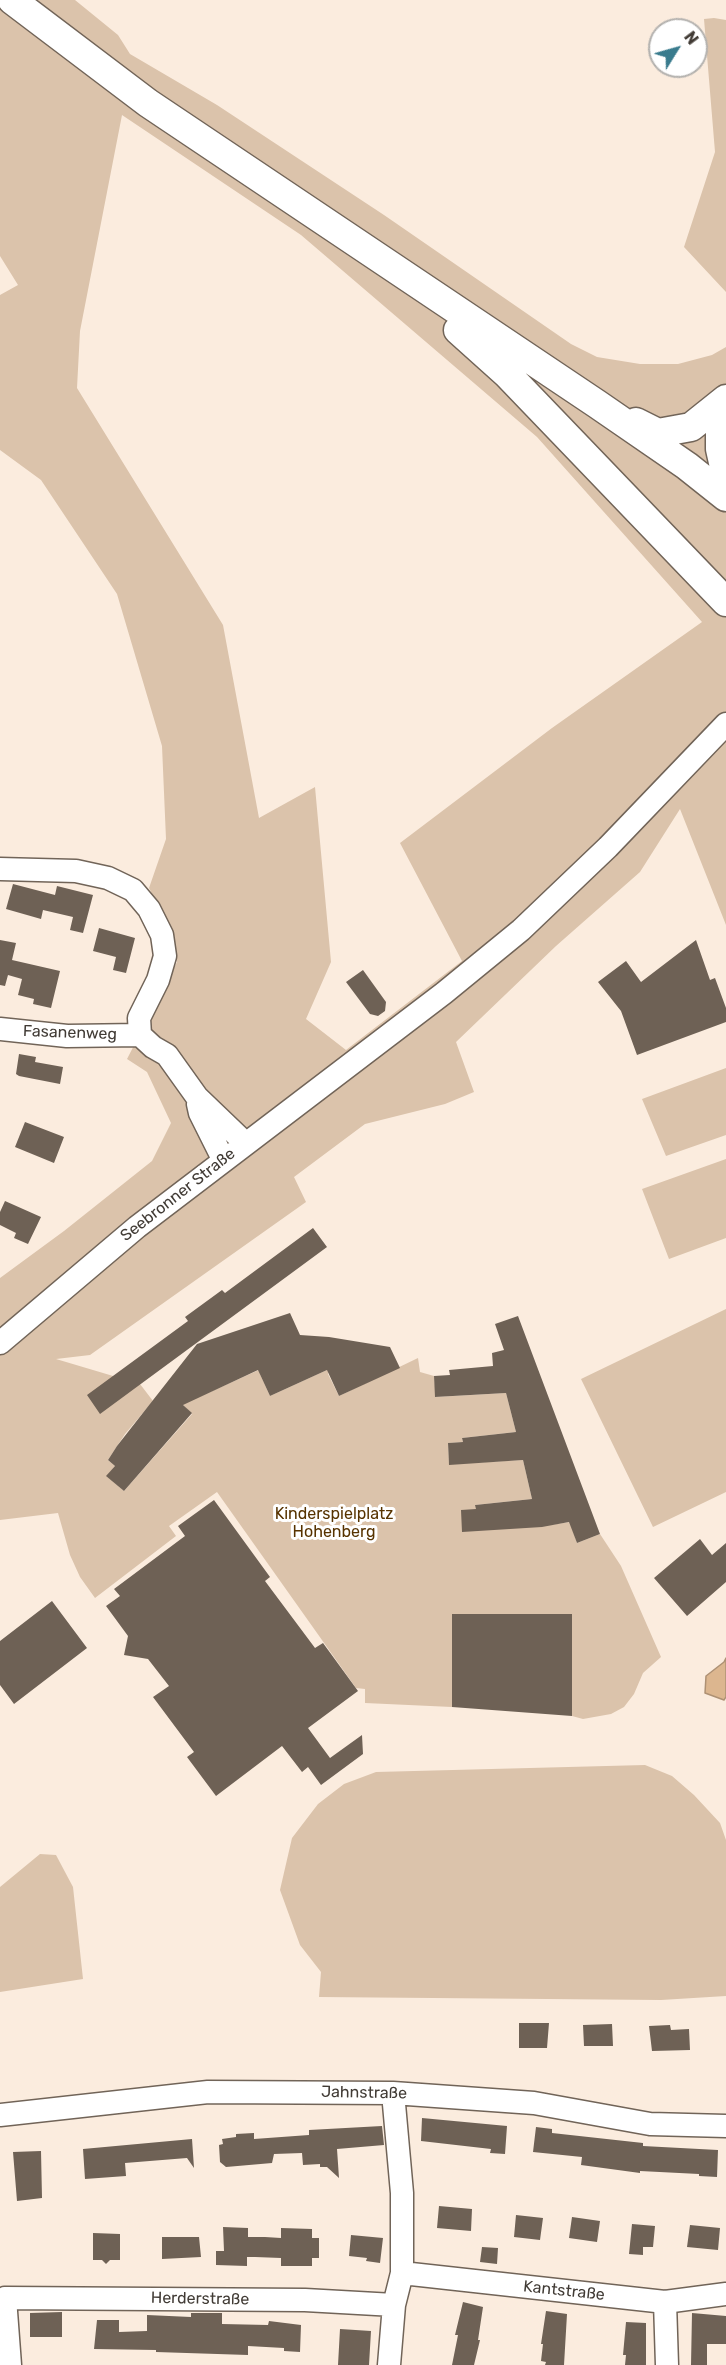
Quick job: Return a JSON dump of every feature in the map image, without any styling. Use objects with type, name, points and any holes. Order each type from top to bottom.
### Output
[{"type":"main road","points":[[12,0],[148,103],[597,404],[687,466],[726,497]]},
{"type":"main road","points":[[348,239],[470,340],[507,374],[726,602]]},
{"type":"main road","points":[[687,466],[683,445],[691,427],[726,399]]},
{"type":"main road","points":[[597,404],[658,433],[691,427]]},
{"type":"main road","points":[[726,416],[720,432],[720,449],[726,476]]},
{"type":"street","name":"Seebronner Straße","points":[[0,1343],[136,1227],[362,1056],[521,930],[608,847],[726,724]]},
{"type":"street","points":[[0,869],[76,871],[108,878],[133,890],[149,909],[162,935],[165,956],[158,980],[139,1018],[140,1035],[153,1047],[167,1055],[197,1097],[245,1143]]},
{"type":"street","name":"Fasanenweg","points":[[0,1029],[67,1036],[140,1035]]},
{"type":"street","points":[[197,1097],[200,1113],[223,1159]]},
{"type":"street","name":"Jahnstraße","points":[[0,2115],[208,2092],[393,2093],[534,2103],[650,2124],[726,2126]]},
{"type":"street","points":[[389,2365],[394,2306],[402,2273],[402,2193],[393,2093]]},
{"type":"street","name":"Kantstraße","points":[[402,2273],[665,2302],[726,2295]]},
{"type":"street","name":"Herderstraße","points":[[10,2365],[5,2298],[305,2301],[394,2306]]},
{"type":"street","points":[[665,2302],[667,2365]]},
{"type":"green space","name":"Kinderspielplatz Hohenberg","points":[[0,0],[75,0],[118,35],[130,54],[217,105],[384,215],[571,344],[597,357],[640,364],[678,364],[712,355],[726,347],[726,925],[680,809],[640,872],[556,946],[456,1042],[474,1092],[445,1104],[365,1124],[294,1177],[306,1202],[90,1355],[56,1359],[140,1384],[153,1401],[125,1434],[108,1460],[115,1466],[107,1476],[124,1491],[192,1414],[181,1403],[261,1369],[260,1374],[270,1396],[329,1369],[328,1374],[339,1396],[418,1358],[420,1372],[434,1376],[436,1397],[506,1393],[516,1432],[462,1438],[463,1442],[448,1443],[449,1464],[523,1460],[532,1499],[475,1505],[550,1525],[570,1522],[577,1543],[600,1534],[621,1566],[661,1657],[643,1673],[634,1694],[624,1707],[611,1714],[583,1719],[572,1716],[572,1614],[452,1614],[452,1707],[365,1703],[365,1689],[356,1688],[217,1492],[169,1526],[176,1536],[95,1598],[80,1577],[70,1555],[58,1513],[0,1520],[0,1278],[152,1161],[171,1123],[147,1072],[127,1059],[177,962],[167,924],[149,888],[166,839],[162,746],[117,594],[41,480],[0,450],[0,295],[18,285],[0,256]],"holes":[[[122,115],[301,235],[537,437],[702,622],[552,728],[400,843],[462,961],[346,1050],[306,1019],[331,962],[315,787],[259,818],[223,625],[77,388],[80,331]]]},
{"type":"green space","points":[[708,19],[726,20],[726,292],[684,247],[715,152],[708,67]]},
{"type":"green space","points":[[726,1068],[726,1135],[666,1156],[642,1099]]},
{"type":"green space","points":[[726,1159],[726,1238],[669,1259],[642,1189]]},
{"type":"green space","points":[[726,1309],[726,1492],[653,1527],[581,1379]]},
{"type":"green space","points":[[645,1765],[672,1776],[694,1795],[720,1823],[726,1840],[726,1996],[661,2000],[319,1997],[321,1972],[300,1945],[280,1890],[292,1838],[318,1804],[344,1784],[376,1772]]},
{"type":"green space","points":[[40,1854],[56,1855],[73,1887],[83,1979],[0,1992],[0,1887]]},
{"type":"shaded area","points":[[726,1658],[726,1697],[724,1700],[705,1693],[706,1676]]},
{"type":"building","points":[[13,884],[55,895],[57,886],[93,895],[83,933],[70,930],[73,917],[43,910],[41,919],[6,909]]},
{"type":"building","points":[[99,928],[135,938],[126,973],[113,970],[116,957],[93,951]]},
{"type":"building","points":[[0,940],[16,943],[12,960],[60,971],[51,1008],[33,1004],[34,999],[18,995],[22,979],[8,975],[5,986],[0,985]]},
{"type":"building","points":[[696,940],[710,980],[715,978],[726,1008],[726,1022],[637,1055],[621,1011],[598,982],[626,961],[641,982]]},
{"type":"building","points":[[363,970],[386,1002],[385,1011],[378,1016],[370,1014],[346,982]]},
{"type":"building","points":[[19,1054],[36,1057],[35,1062],[63,1067],[60,1084],[16,1074]]},
{"type":"building","points":[[25,1122],[64,1137],[54,1163],[15,1147]]},
{"type":"building","points":[[5,1201],[41,1217],[28,1244],[14,1238],[16,1233],[0,1225],[0,1212]]},
{"type":"building","points":[[313,1228],[327,1247],[100,1414],[87,1395],[188,1321],[185,1317],[222,1290],[225,1293]]},
{"type":"building","points":[[290,1313],[300,1335],[329,1337],[390,1347],[400,1368],[339,1396],[327,1370],[270,1396],[258,1370],[183,1405],[192,1413],[124,1491],[106,1476],[115,1466],[108,1460],[117,1446],[197,1344]]},
{"type":"building","points":[[518,1316],[600,1534],[577,1543],[569,1522],[542,1527],[462,1532],[461,1510],[476,1509],[475,1505],[532,1499],[523,1460],[449,1465],[448,1443],[463,1442],[462,1438],[516,1432],[506,1393],[435,1397],[434,1376],[450,1375],[449,1370],[493,1366],[492,1353],[504,1350],[495,1324]]},
{"type":"building","points":[[214,1500],[270,1577],[265,1581],[315,1648],[323,1643],[358,1691],[308,1728],[330,1758],[362,1735],[363,1754],[321,1785],[308,1767],[302,1772],[282,1746],[216,1796],[187,1757],[194,1752],[153,1697],[169,1686],[148,1659],[124,1655],[128,1636],[106,1606],[120,1596],[114,1589],[185,1536],[178,1526]]},
{"type":"building","points":[[700,1539],[712,1555],[726,1543],[726,1582],[687,1616],[654,1578]]},
{"type":"building","points":[[52,1601],[87,1648],[14,1704],[0,1685],[0,1641]]},
{"type":"building","points":[[452,1614],[572,1614],[572,1716],[452,1707]]},
{"type":"building","points":[[519,2023],[549,2023],[547,2048],[519,2048]]},
{"type":"building","points":[[612,2024],[613,2046],[584,2046],[583,2025]]},
{"type":"building","points":[[670,2025],[671,2030],[689,2029],[690,2050],[652,2051],[649,2026]]},
{"type":"building","points":[[422,2118],[507,2126],[505,2154],[490,2153],[491,2149],[421,2141]]},
{"type":"building","points":[[382,2126],[384,2145],[337,2149],[339,2178],[327,2167],[320,2167],[320,2164],[303,2165],[302,2153],[274,2154],[272,2163],[226,2167],[220,2162],[219,2145],[223,2144],[222,2139],[236,2137],[236,2134],[254,2133],[254,2139],[309,2135],[309,2130]]},
{"type":"building","points":[[536,2127],[552,2129],[552,2133],[643,2143],[643,2146],[718,2150],[717,2177],[699,2176],[699,2174],[640,2171],[640,2173],[581,2165],[582,2157],[533,2152]]},
{"type":"building","points":[[192,2139],[194,2168],[187,2158],[125,2163],[126,2176],[85,2179],[83,2149]]},
{"type":"building","points":[[41,2151],[42,2198],[17,2201],[13,2152]]},
{"type":"building","points":[[439,2206],[472,2209],[471,2231],[437,2228]]},
{"type":"building","points":[[516,2215],[543,2218],[540,2240],[514,2237]]},
{"type":"building","points":[[572,2217],[600,2221],[597,2242],[569,2238]]},
{"type":"building","points":[[632,2224],[655,2226],[653,2247],[643,2247],[643,2255],[629,2254]]},
{"type":"building","points":[[690,2225],[720,2228],[718,2250],[687,2247]]},
{"type":"building","points":[[223,2227],[248,2228],[248,2237],[281,2238],[281,2228],[312,2229],[312,2238],[319,2238],[319,2258],[312,2258],[312,2266],[281,2266],[281,2258],[255,2257],[247,2257],[247,2266],[216,2265],[216,2251],[224,2251]]},
{"type":"building","points":[[93,2233],[120,2234],[120,2260],[110,2260],[106,2264],[102,2260],[93,2260]]},
{"type":"building","points":[[351,2235],[383,2238],[380,2263],[366,2261],[367,2258],[349,2256]]},
{"type":"building","points":[[162,2237],[199,2237],[201,2257],[162,2259]]},
{"type":"building","points":[[482,2247],[498,2248],[497,2264],[480,2262]]},
{"type":"building","points":[[463,2302],[483,2307],[478,2340],[480,2340],[474,2365],[452,2365],[458,2335],[455,2335]]},
{"type":"building","points":[[546,2311],[567,2314],[564,2365],[545,2365],[546,2362],[541,2361]]},
{"type":"building","points":[[62,2312],[62,2337],[30,2337],[30,2313]]},
{"type":"building","points":[[191,2313],[222,2313],[222,2324],[268,2325],[269,2321],[301,2325],[300,2352],[284,2351],[284,2348],[248,2346],[248,2355],[94,2349],[97,2320],[119,2320],[119,2332],[147,2331],[147,2315],[191,2317]]},
{"type":"building","points":[[692,2313],[726,2316],[726,2344],[707,2344],[707,2365],[691,2365]]},
{"type":"building","points":[[626,2322],[646,2323],[646,2365],[625,2365],[626,2355],[623,2355]]},
{"type":"building","points":[[340,2329],[371,2331],[369,2365],[338,2365]]}]
